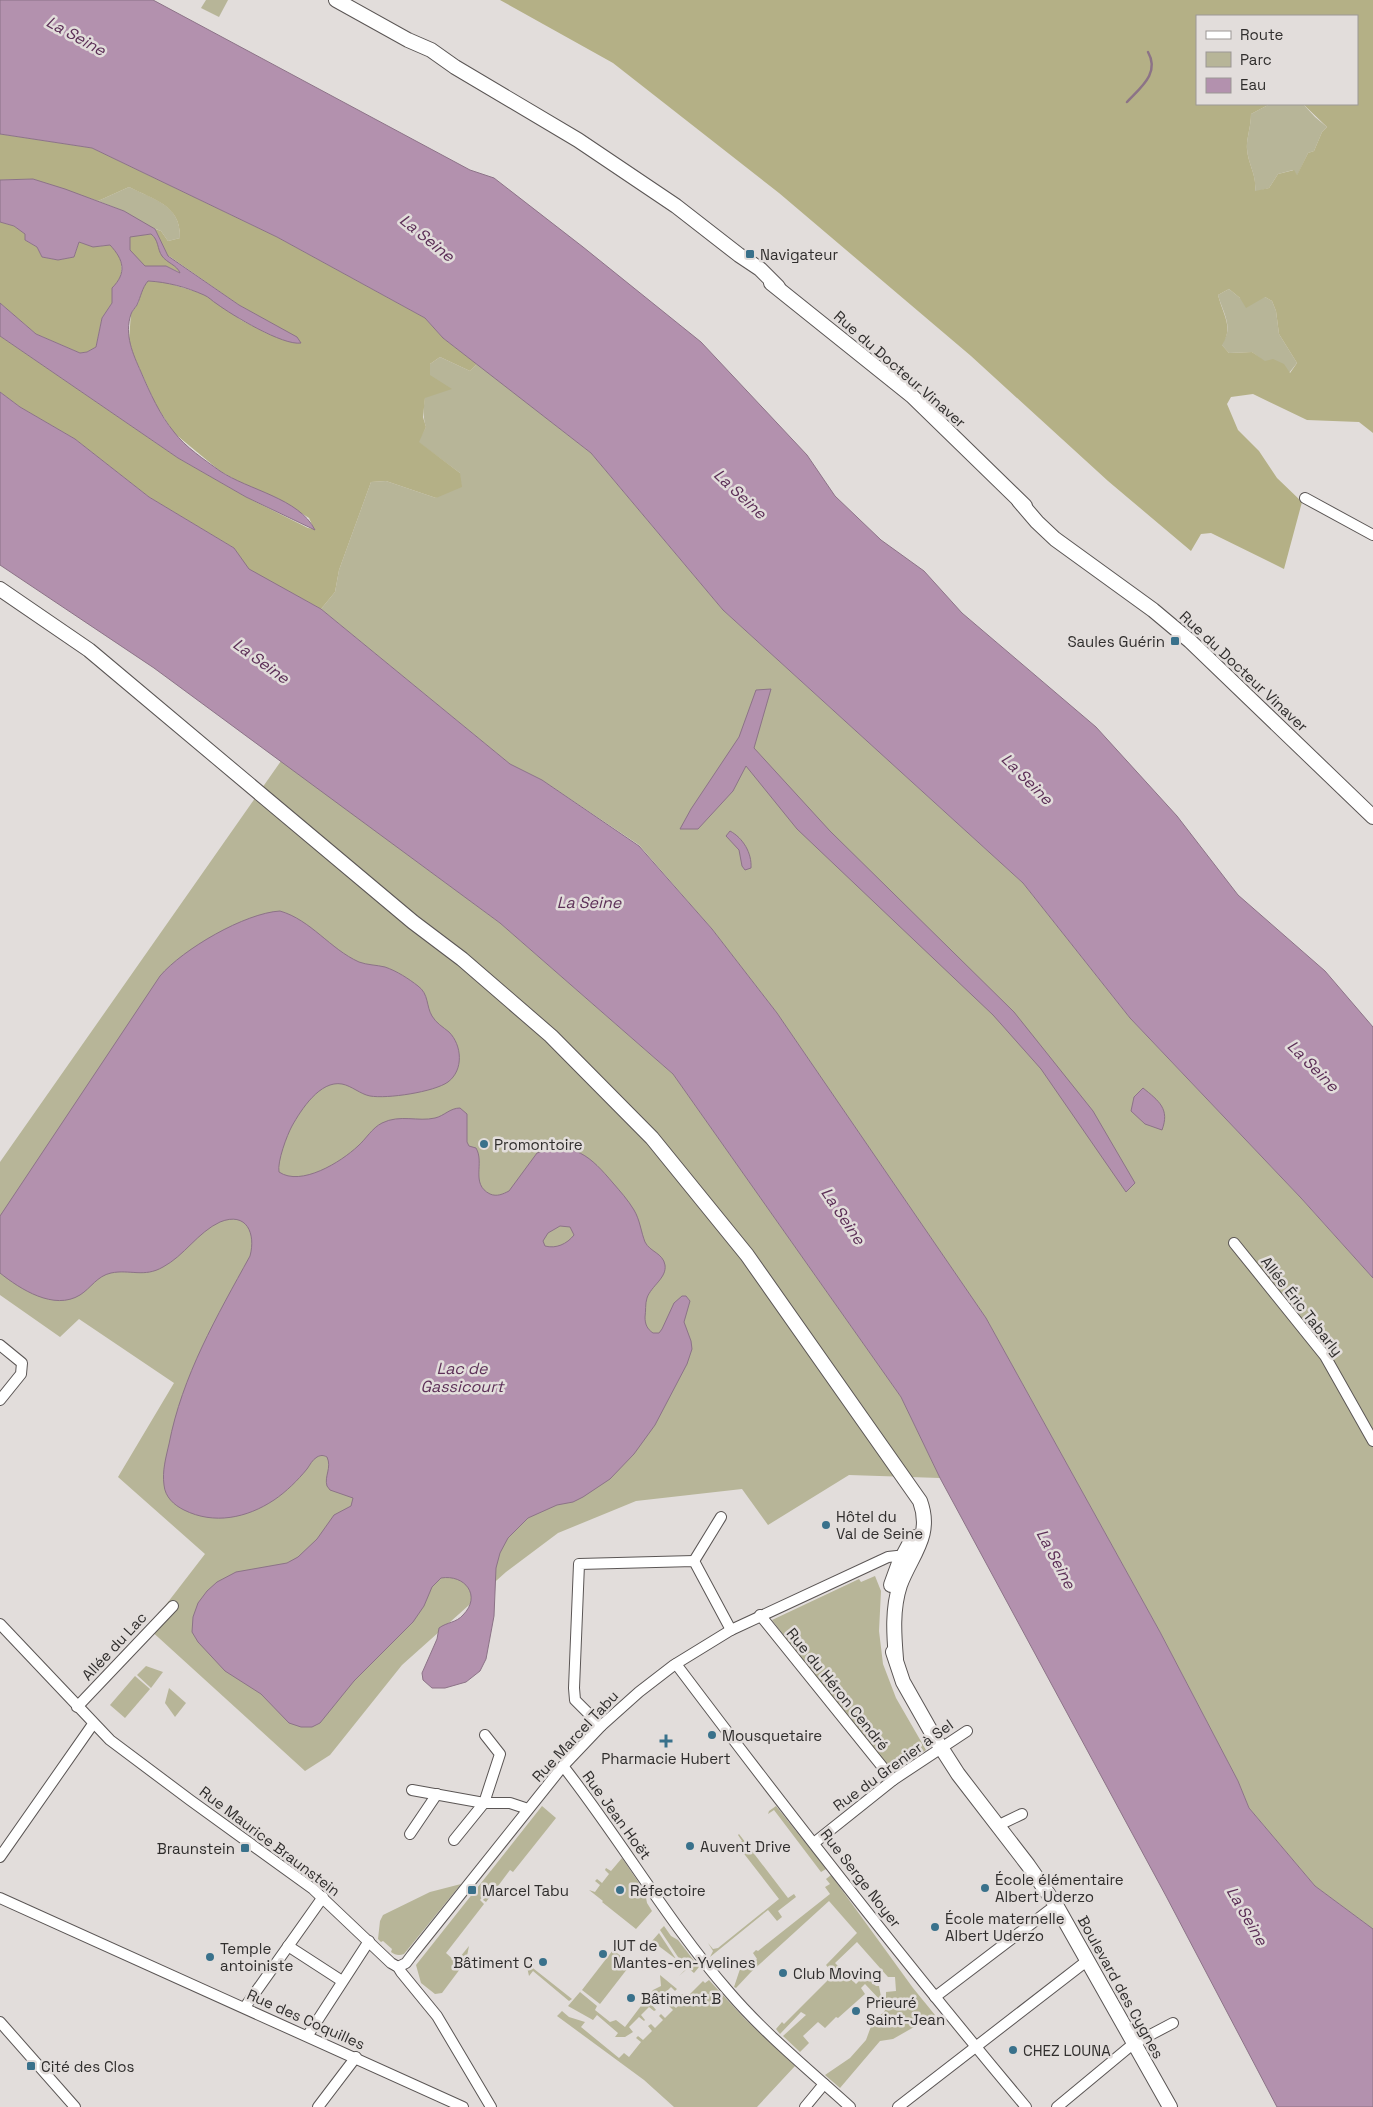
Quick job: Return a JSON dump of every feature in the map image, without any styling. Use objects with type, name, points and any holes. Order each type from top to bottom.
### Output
[{"type":"main road","name":"Rue du Docteur Vinaver","points":[[336,0],[408,40],[420,51],[455,67],[524,107],[659,194],[768,275],[778,287],[912,396],[1019,501],[1060,534],[1084,558],[1190,641],[1373,817]]},
{"type":"main road","name":"Boulevard des Cygnes","points":[[0,589],[89,650],[413,922],[462,959],[551,1036],[652,1138],[747,1255],[920,1501],[925,1523],[922,1538],[893,1580],[888,1599],[886,1627],[907,1690],[940,1747],[1056,1905],[1170,2107]]},
{"type":"main road","name":"Boulevard des Cygnes","points":[[896,1659],[894,1625],[896,1601],[905,1564]]},
{"type":"street","points":[[1305,498],[1373,535]]},
{"type":"street","name":"Allée Éric Tabarly","points":[[1234,1244],[1325,1356],[1373,1441]]},
{"type":"street","points":[[0,1345],[22,1363],[21,1374],[0,1400]]},
{"type":"street","points":[[694,1561],[721,1517]]},
{"type":"street","name":"Rue Marcel Tabu","points":[[398,1967],[406,1963],[563,1766],[601,1726],[639,1692],[676,1664],[731,1630],[760,1615],[892,1556],[905,1564]]},
{"type":"street","points":[[694,1561],[731,1630]]},
{"type":"street","points":[[601,1726],[575,1700],[579,1564],[694,1561]]},
{"type":"street","points":[[880,1562],[889,1569],[893,1580]]},
{"type":"street","name":"Allée du Lac","points":[[77,1707],[173,1606]]},
{"type":"street","name":"Rue du Héron Cendré","points":[[760,1615],[893,1780]]},
{"type":"street","name":"Rue Maurice Braunstein","points":[[0,1624],[93,1724],[127,1754],[323,1897],[391,1963],[398,1967],[438,2016],[491,2107]]},
{"type":"street","name":"Rue Serge Noyer","points":[[676,1664],[935,1998],[1026,2107]]},
{"type":"street","points":[[0,1857],[93,1724]]},
{"type":"street","name":"Rue du Grenier à Sel","points":[[814,1843],[893,1780],[966,1731]]},
{"type":"street","points":[[454,1840],[484,1803],[500,1754],[485,1735]]},
{"type":"street","name":"Rue Jean Hoët","points":[[563,1766],[701,1958],[730,1994],[850,2107]]},
{"type":"street","points":[[412,1790],[484,1803],[510,1803],[528,1809]]},
{"type":"street","points":[[410,1834],[437,1794]]},
{"type":"street","points":[[997,1826],[1022,1814]]},
{"type":"street","points":[[245,2007],[323,1897]]},
{"type":"street","name":"Rue des Coquilles","points":[[0,1898],[308,2035],[463,2107]]},
{"type":"street","points":[[935,1998],[1056,1905]]},
{"type":"street","points":[[308,2035],[369,1941]]},
{"type":"street","points":[[288,1946],[342,1981]]},
{"type":"street","points":[[898,2107],[1088,1960]]},
{"type":"street","points":[[0,2022],[70,2105]]},
{"type":"street","points":[[1057,2107],[1133,2044],[1173,2023]]},
{"type":"street","points":[[318,2107],[356,2057]]},
{"type":"street","points":[[805,2107],[824,2084]]},
{"type":"green space","points":[[206,0],[228,0],[219,17],[201,8]]},
{"type":"green space","points":[[1268,105],[1304,105],[1327,127],[1322,132],[1314,151],[1308,153],[1297,176],[1293,170],[1278,174],[1269,188],[1255,192],[1255,180],[1247,149],[1251,114]]},
{"type":"green space","points":[[129,187],[157,200],[171,211],[179,227],[180,238],[168,241],[161,231],[145,225],[124,211],[98,201]]},
{"type":"green space","points":[[1229,289],[1240,298],[1265,297],[1272,301],[1276,311],[1279,334],[1297,363],[1289,373],[1265,362],[1252,352],[1229,353],[1221,344],[1228,327],[1218,295]]},
{"type":"green space","points":[[440,357],[470,371],[477,364],[591,453],[723,610],[1023,883],[1130,1018],[1301,1198],[1373,1278],[1373,1929],[1315,1886],[1249,1808],[1238,1781],[1160,1632],[986,1318],[777,1013],[712,929],[639,845],[542,780],[510,764],[321,609],[335,592],[339,570],[371,482],[386,481],[436,498],[460,473],[418,442],[426,427],[424,404],[430,364]]},
{"type":"green space","points":[[281,761],[500,923],[673,1074],[901,1397],[940,1478],[849,1475],[768,1525],[742,1489],[636,1501],[558,1533],[506,1572],[402,1665],[330,1755],[305,1771],[148,1628],[205,1554],[118,1477],[174,1383],[79,1319],[60,1337],[0,1295],[0,1162]]},
{"type":"green space","points":[[875,1576],[881,1591],[879,1631],[883,1664],[896,1698],[926,1750],[892,1777],[772,1620],[859,1579],[861,1582]]},
{"type":"green space","points":[[146,1666],[163,1672],[151,1688],[137,1675]]},
{"type":"green space","points":[[135,1676],[150,1689],[125,1718],[110,1705]]},
{"type":"green space","points":[[169,1688],[186,1703],[175,1717],[165,1703]]},
{"type":"green space","points":[[542,1806],[556,1818],[513,1872],[510,1870],[486,1902],[483,1900],[492,1888],[490,1887],[480,1900],[484,1904],[446,1953],[456,1962],[469,1946],[466,1961],[442,1993],[435,1994],[421,1983],[416,1965]]},
{"type":"green space","points":[[776,1806],[826,1869],[821,1872],[774,1810],[768,1814]]},
{"type":"green space","points":[[739,1834],[788,1898],[794,1894],[796,1897],[778,1911],[782,1917],[777,1921],[768,1910],[710,1957],[713,1951],[708,1943],[713,1949],[718,1948],[779,1899],[738,1846],[732,1849],[742,1841]]},
{"type":"green space","points":[[622,1858],[645,1892],[647,1903],[652,1911],[636,1929],[589,1890],[595,1892],[600,1885],[595,1881],[597,1879],[602,1883],[609,1874],[605,1870],[606,1868],[611,1871]]},
{"type":"green space","points":[[831,1875],[913,1988],[935,2015],[893,2039],[880,2041],[840,2088],[825,2075],[850,2058],[866,2040],[873,2021],[886,2008],[886,1992],[896,1991],[895,1977],[888,1977],[857,1942],[835,1963],[856,1984],[865,1975],[876,1986],[879,1986],[882,2002],[865,1984],[861,1988],[865,1994],[838,2018],[836,2017],[825,2028],[818,2022],[803,2036],[809,2043],[800,2052],[783,2036],[806,2015],[801,2012],[780,2034],[776,2029],[782,2022],[784,2024],[834,1974],[826,1965],[857,1933],[829,1901],[736,1988],[734,1987],[744,1962],[748,1967],[757,1959],[753,1953],[756,1950],[758,1951],[830,1894],[825,1887],[830,1884],[826,1879]]},
{"type":"green space","points":[[461,1884],[404,1954],[399,1955],[391,1952],[392,1949],[378,1939],[380,1921],[383,1915],[430,1892]]},
{"type":"green space","points":[[664,1926],[671,1936],[678,1940],[699,1967],[694,1973],[688,1968],[679,1976],[687,1968],[660,1930]]},
{"type":"green space","points":[[659,1933],[676,1959],[652,1941]]},
{"type":"green space","points":[[613,1950],[631,1964],[600,2004],[582,1990]]},
{"type":"green space","points":[[533,1960],[529,1965],[572,1999],[569,2001],[533,1971],[529,1976],[527,1967]]},
{"type":"green space","points":[[660,1975],[677,1989],[675,1991],[671,1987],[663,1995],[667,1999],[665,2001],[660,1997],[652,2005],[656,2010],[654,2011],[649,2007],[641,2015],[645,2020],[639,2017],[629,2027],[633,2032],[625,2037],[615,2037],[618,2033],[597,2015],[593,2020],[568,2006],[580,1992],[597,2006],[595,2010],[610,2022],[616,2020],[625,2027],[653,1990],[661,1986]]},
{"type":"green space","points":[[709,1980],[745,2019],[795,2066],[757,2107],[674,2107],[644,2080],[557,2016],[562,2011],[569,2017],[585,2022],[581,2027],[619,2058],[624,2053],[629,2057],[641,2042],[636,2038],[638,2036],[643,2040],[652,2031],[648,2026],[651,2024],[655,2028],[663,2020],[659,2016],[661,2014],[665,2018],[673,2010],[669,2006],[671,2004],[676,2008],[684,2000],[680,1996],[682,1994],[686,1998],[703,1981],[705,1983]]},
{"type":"shaded area","points":[[500,0],[1373,0],[1373,433],[1359,422],[1307,420],[1253,394],[1231,397],[1227,404],[1238,430],[1259,451],[1277,478],[1302,502],[1284,569],[1211,533],[1201,534],[1191,551],[1108,481],[971,356],[779,193],[613,63]],"holes":[[[1229,289],[1240,298],[1246,308],[1265,297],[1272,301],[1276,311],[1279,334],[1297,363],[1290,373],[1284,364],[1273,359],[1265,361],[1252,352],[1229,353],[1222,345],[1227,327],[1218,295]]]},
{"type":"shaded area","points":[[0,134],[92,148],[277,237],[425,318],[443,338],[477,364],[470,371],[440,357],[430,364],[430,375],[452,389],[425,398],[423,417],[426,427],[419,442],[460,473],[462,487],[436,498],[386,481],[371,482],[339,570],[335,592],[321,609],[248,569],[234,548],[149,497],[75,439],[20,407],[0,392],[0,336],[178,458],[246,497],[308,528],[314,529],[309,518],[277,498],[241,483],[220,471],[174,433],[156,405],[133,354],[129,340],[131,313],[138,304],[142,288],[147,281],[164,282],[207,295],[241,320],[266,333],[300,343],[297,338],[239,305],[169,256],[170,263],[178,268],[181,273],[166,266],[145,266],[119,254],[121,264],[120,276],[113,289],[112,303],[102,318],[96,347],[87,352],[80,353],[36,334],[0,303],[0,222],[14,226],[26,234],[25,240],[37,247],[42,257],[58,260],[74,257],[79,242],[101,246],[131,236],[151,234],[156,238],[161,254],[167,255],[155,229],[161,231],[168,241],[180,238],[179,227],[176,218],[164,205],[129,187],[98,201],[33,179],[0,180]]},
{"type":"water","points":[[0,0],[153,0],[470,170],[494,178],[701,342],[807,455],[835,496],[881,540],[924,571],[962,613],[1096,727],[1177,816],[1238,895],[1325,971],[1373,1027],[1373,1278],[1301,1198],[1130,1018],[1023,883],[723,610],[591,453],[443,338],[425,318],[277,237],[92,148],[0,134]]},
{"type":"water","points":[[33,179],[124,211],[155,229],[168,256],[239,305],[297,337],[301,343],[282,340],[245,322],[204,295],[176,285],[148,281],[131,314],[128,329],[132,351],[148,388],[164,418],[179,438],[196,453],[231,478],[285,502],[297,510],[315,530],[246,497],[178,458],[0,336],[0,303],[36,334],[80,353],[87,352],[96,347],[102,318],[112,303],[112,288],[120,277],[122,266],[121,261],[110,245],[93,247],[79,242],[74,257],[58,260],[42,257],[37,247],[25,240],[25,234],[14,226],[0,222],[0,180]],"holes":[[[151,234],[154,236],[162,256],[177,268],[180,273],[166,266],[145,266],[130,250],[130,237]]]},
{"type":"water","name":"La Seine","points":[[0,392],[20,407],[75,439],[149,497],[234,548],[249,569],[321,609],[510,764],[542,780],[639,846],[712,929],[777,1013],[986,1318],[1160,1632],[1238,1781],[1249,1808],[1315,1886],[1373,1929],[1373,2107],[1277,2107],[1166,1896],[940,1478],[901,1397],[673,1074],[500,923],[154,668],[0,565]]},
{"type":"water","points":[[771,689],[754,748],[830,831],[1014,1012],[1093,1111],[1135,1183],[1126,1192],[1041,1069],[993,1015],[797,829],[746,766],[733,791],[698,829],[680,829],[691,809],[739,737],[756,690]]},
{"type":"water","points":[[730,831],[746,846],[751,868],[745,870],[742,866],[739,850],[726,836]]},
{"type":"water","name":"Lac de Gassicourt","points":[[280,911],[291,915],[339,950],[359,962],[382,966],[403,975],[422,989],[430,1012],[453,1037],[459,1050],[459,1064],[453,1077],[441,1086],[422,1092],[378,1097],[366,1095],[342,1084],[334,1084],[319,1091],[306,1105],[292,1126],[281,1155],[279,1172],[288,1176],[298,1177],[309,1175],[342,1159],[382,1123],[395,1119],[435,1118],[453,1109],[460,1108],[467,1114],[467,1142],[469,1146],[476,1148],[478,1154],[481,1185],[490,1194],[498,1195],[509,1191],[537,1153],[550,1149],[572,1150],[581,1153],[597,1166],[618,1189],[636,1214],[645,1242],[662,1258],[665,1265],[664,1274],[646,1300],[645,1322],[653,1333],[659,1333],[674,1303],[682,1296],[686,1296],[690,1301],[684,1322],[692,1349],[687,1364],[655,1425],[634,1454],[610,1479],[583,1497],[573,1502],[557,1505],[528,1518],[508,1538],[500,1553],[496,1568],[494,1616],[486,1659],[480,1671],[466,1682],[445,1688],[432,1688],[423,1680],[422,1673],[437,1639],[439,1628],[460,1618],[471,1601],[471,1594],[464,1583],[457,1579],[441,1578],[432,1587],[424,1606],[413,1622],[354,1681],[320,1723],[312,1727],[301,1727],[289,1723],[261,1694],[225,1671],[198,1642],[192,1632],[193,1617],[198,1603],[217,1582],[236,1572],[287,1563],[298,1557],[317,1539],[334,1515],[351,1506],[353,1498],[330,1490],[327,1486],[328,1461],[327,1457],[322,1456],[317,1457],[296,1482],[274,1500],[242,1515],[219,1518],[195,1515],[177,1506],[166,1493],[164,1485],[166,1459],[182,1394],[202,1347],[250,1256],[252,1240],[247,1227],[243,1222],[237,1220],[229,1219],[220,1222],[212,1226],[178,1257],[163,1267],[143,1273],[111,1273],[98,1279],[80,1295],[70,1299],[59,1301],[38,1296],[0,1273],[0,1216],[160,976],[199,944],[233,925],[266,913]],"holes":[[[560,1226],[570,1227],[574,1235],[568,1241],[557,1246],[545,1246],[543,1241],[548,1233]]]},
{"type":"water","points":[[1143,1088],[1162,1106],[1165,1116],[1162,1130],[1145,1124],[1131,1111],[1134,1097]]},
{"type":"waterway","points":[[1127,102],[1143,85],[1150,73],[1152,67],[1148,52]]},
{"type":"place","name":"Navigateur","points":[[750,254]]},
{"type":"place","name":"Saules Guérin","points":[[1175,641]]},
{"type":"place","name":"Promontoire","points":[[484,1144]]},
{"type":"place","name":"Hôtel du Val de Seine","points":[[826,1525]]},
{"type":"place","name":"Mousquetaire","points":[[712,1735]]},
{"type":"place","name":"Pharmacie Hubert","points":[[666,1741]]},
{"type":"place","name":"Auvent Drive","points":[[690,1846]]},
{"type":"place","name":"Braunstein","points":[[245,1848]]},
{"type":"place","name":"École élémentaire Albert Uderzo","points":[[985,1888]]},
{"type":"place","name":"Marcel Tabu","points":[[472,1890]]},
{"type":"place","name":"Réfectoire","points":[[620,1890]]},
{"type":"place","name":"École maternelle Albert Uderzo","points":[[935,1927]]},
{"type":"place","name":"IUT de Mantes-en-Yvelines","points":[[603,1954]]},
{"type":"place","name":"Temple antoiniste","points":[[210,1957]]},
{"type":"place","name":"Bâtiment C","points":[[543,1962]]},
{"type":"place","name":"Club Moving","points":[[783,1973]]},
{"type":"place","name":"Bâtiment B","points":[[631,1998]]},
{"type":"place","name":"Prieuré Saint-Jean","points":[[856,2011]]},
{"type":"place","name":"CHEZ LOUNA","points":[[1013,2050]]},
{"type":"place","name":"Cité des Clos","points":[[31,2066]]}]
